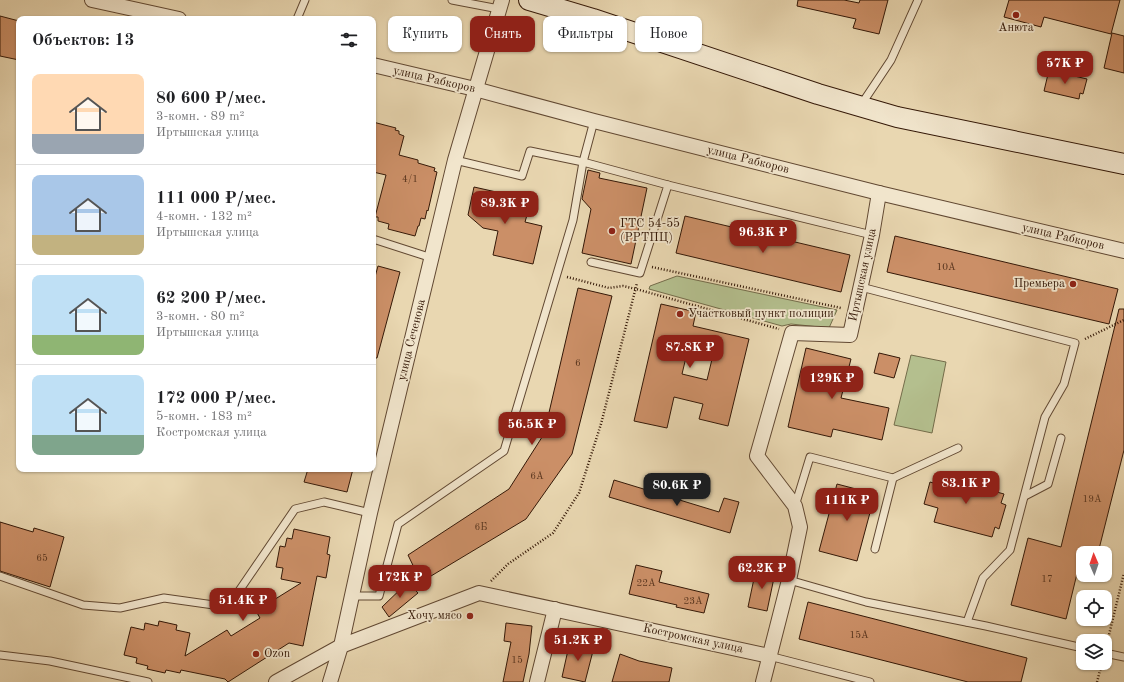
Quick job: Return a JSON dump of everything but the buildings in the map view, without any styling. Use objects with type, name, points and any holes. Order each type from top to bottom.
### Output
[{"type":"street","points":[[92,0],[165,16]]},
{"type":"street","points":[[529,0],[818,94],[897,117],[1124,164]]},
{"type":"street","name":"улица Сеченова","points":[[330,682],[341,646],[353,596],[370,513],[455,160],[500,5]]},
{"type":"street","name":"улица Рабкоров","points":[[376,66],[475,89],[594,121],[879,193],[1124,251]]},
{"type":"street","name":"Иртышская улица","points":[[792,333],[850,335],[872,235],[879,193]]},
{"type":"street","points":[[763,682],[790,580],[800,528],[795,506],[757,456],[792,333]]},
{"type":"street","points":[[276,682],[341,646],[479,593]]},
{"type":"street","name":"Костромская улица","points":[[479,593],[769,656]]},
{"type":"street","points":[[537,682],[555,609]]},
{"type":"lane","points":[[298,16],[305,0]]},
{"type":"lane","points":[[452,0],[500,5]]},
{"type":"lane","points":[[860,106],[892,60],[918,0]]},
{"type":"lane","points":[[353,596],[379,596],[398,524],[504,451],[573,220],[583,162],[594,121]]},
{"type":"lane","points":[[455,160],[522,176],[530,151],[583,162],[668,185],[872,235]]},
{"type":"lane","points":[[591,262],[640,273],[668,185]]},
{"type":"lane","points":[[376,241],[432,258]]},
{"type":"lane","points":[[861,287],[1075,343],[1064,384],[1045,417],[1010,550],[983,578],[967,622]]},
{"type":"lane","points":[[1025,496],[1048,484],[1061,438]]},
{"type":"lane","points":[[795,506],[810,457],[893,478],[958,448]]},
{"type":"lane","points":[[875,549],[893,478]]},
{"type":"lane","points":[[0,576],[83,605],[120,608],[164,598],[228,607],[295,509],[324,502],[370,513]]},
{"type":"lane","points":[[790,580],[866,602],[967,622],[1076,646]]},
{"type":"lane","points":[[1112,654],[1124,657]]},
{"type":"lane","points":[[0,655],[50,661],[148,682]]},
{"type":"lane","points":[[769,656],[870,682]]},
{"type":"path","points":[[642,265],[855,311]]},
{"type":"path","points":[[479,593],[508,564],[553,533],[579,493],[601,424],[640,273]]},
{"type":"path","points":[[557,274],[609,288],[623,286],[636,289],[792,333]]},
{"type":"path","points":[[1075,343],[1124,320]]},
{"type":"path","points":[[1110,634],[1124,573]]},
{"type":"path","points":[[1097,682],[1100,670]]},
{"type":"green space","points":[[677,276],[837,310],[829,328],[791,324],[782,326],[649,289],[650,286]]},
{"type":"green space","points":[[911,355],[946,362],[932,433],[894,425]]},
{"type":"place","name":"Анюта","points":[[1016,15]]},
{"type":"place","name":"ГТС 54-55 (РРТПЦ)","points":[[612,231]]},
{"type":"place","name":"Премьера","points":[[1073,284]]},
{"type":"place","name":"Участковый пункт полиции","points":[[680,314]]},
{"type":"place","name":"Хочу мясо","points":[[470,616]]},
{"type":"place","name":"Ozon","points":[[256,654]]}]
